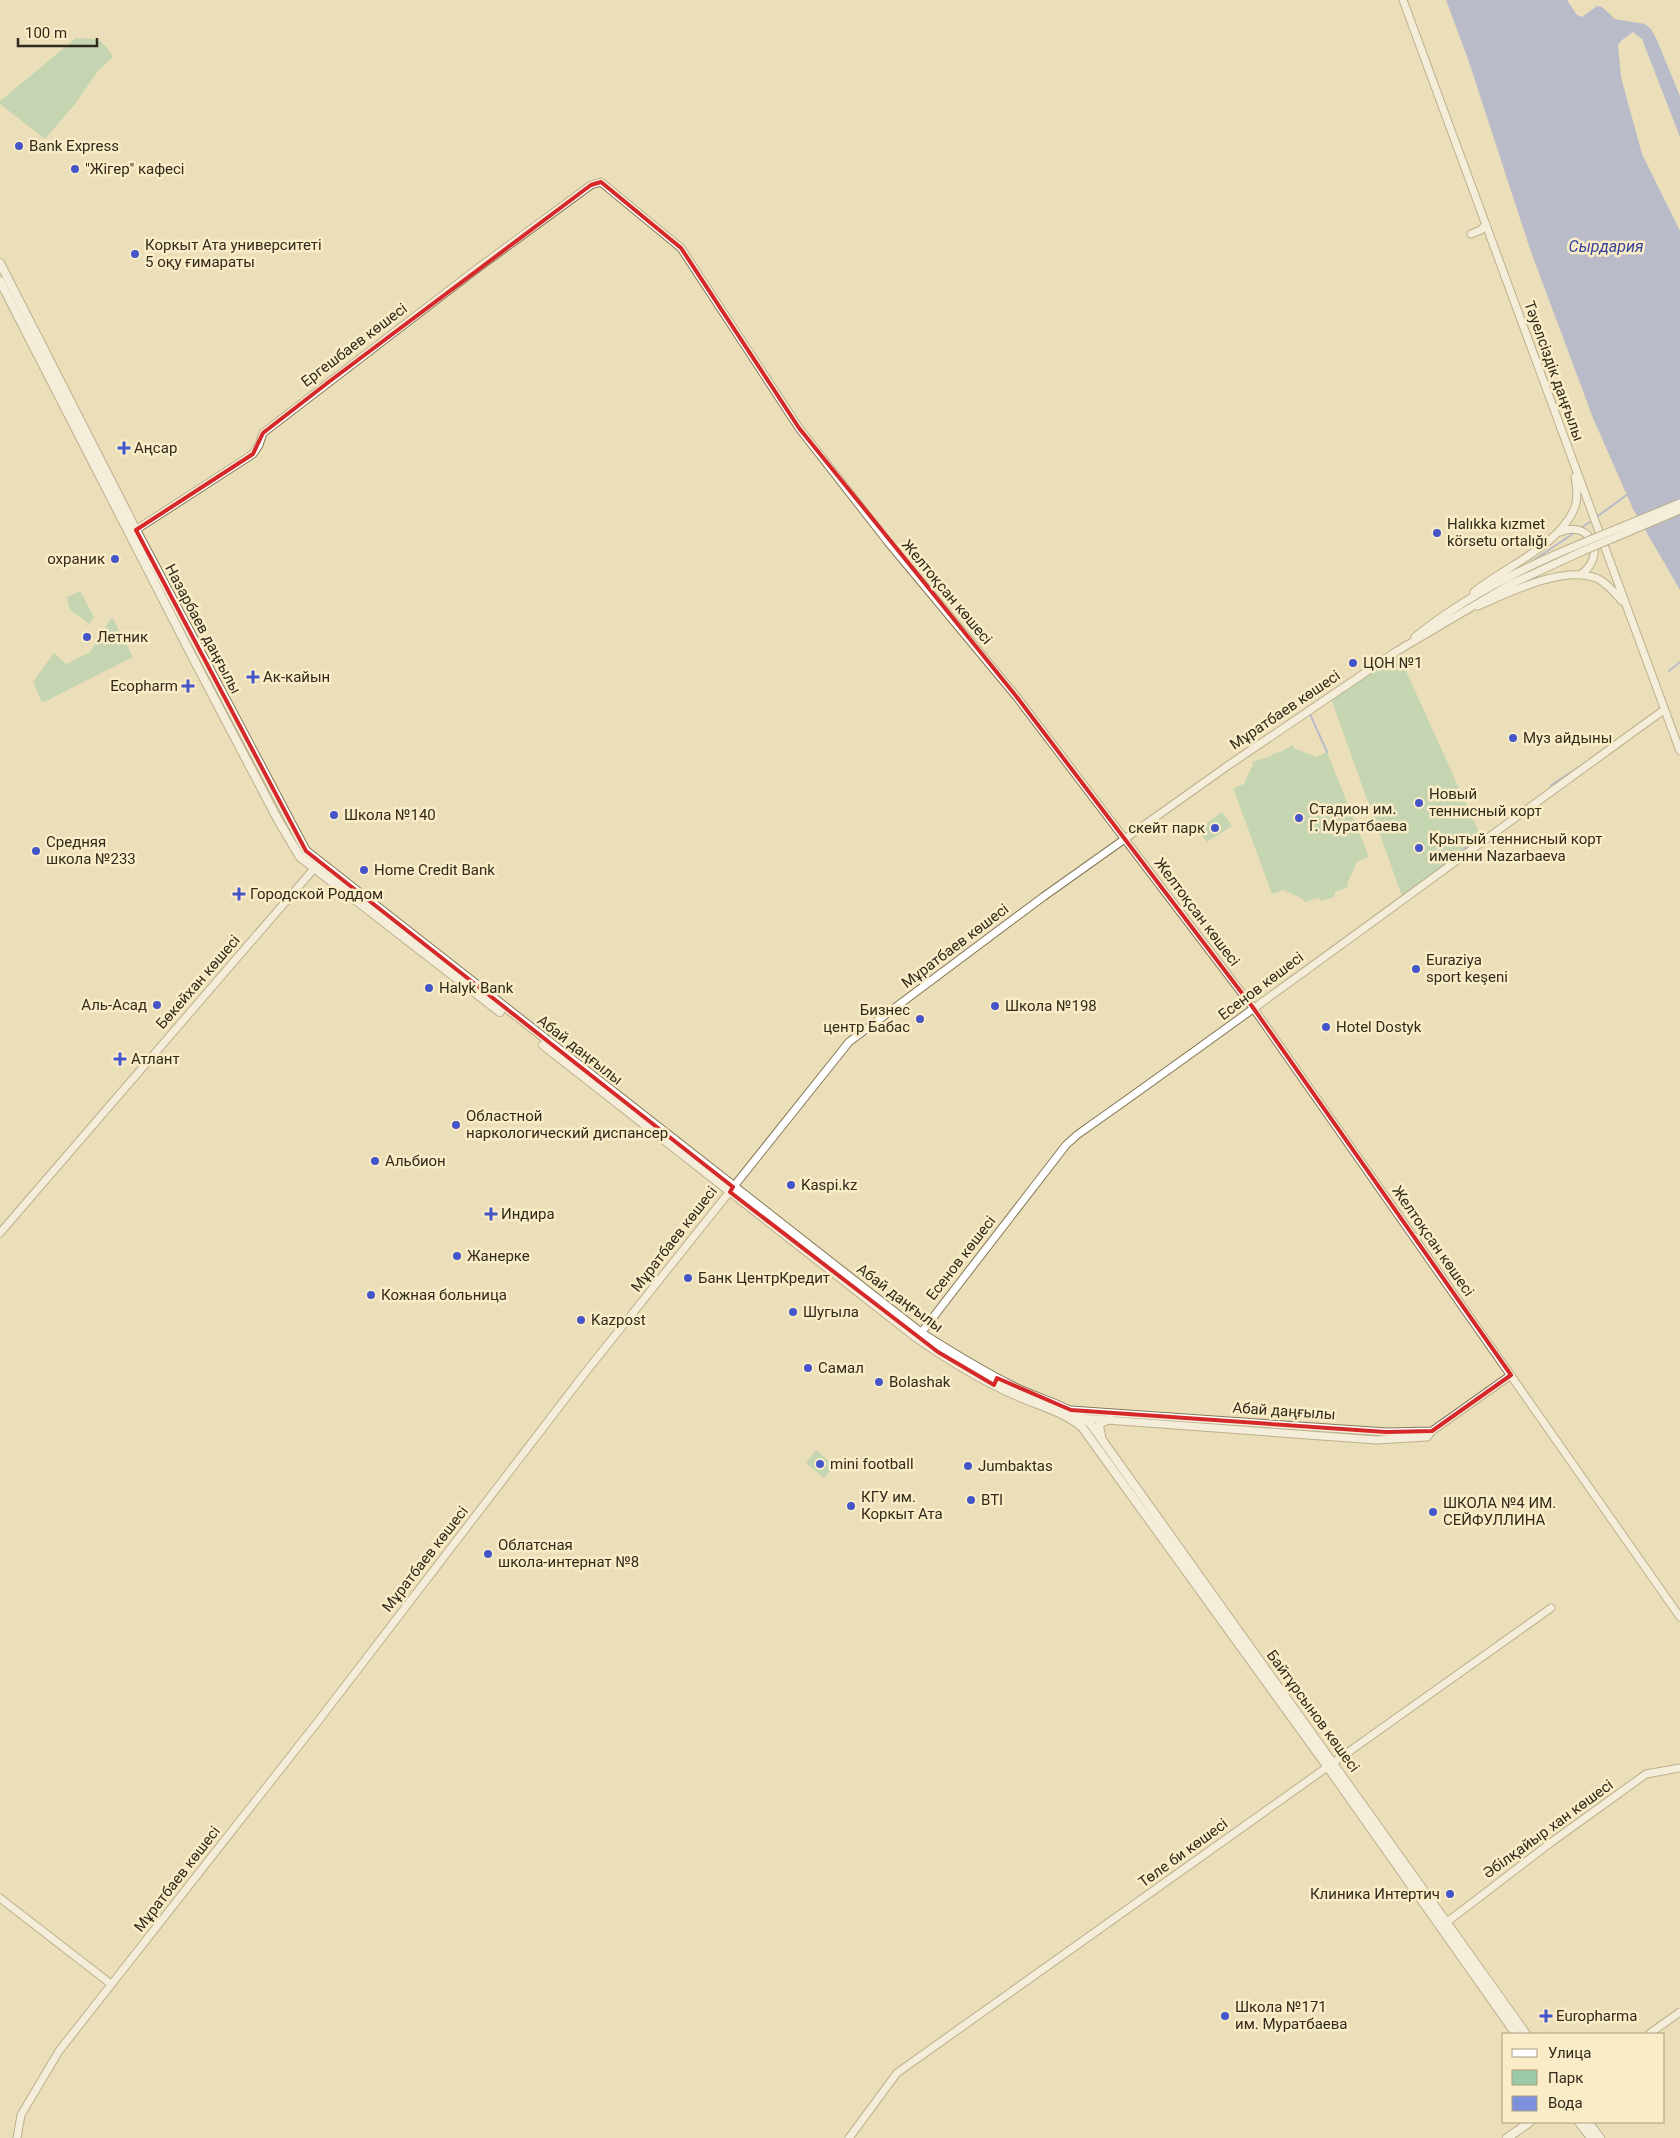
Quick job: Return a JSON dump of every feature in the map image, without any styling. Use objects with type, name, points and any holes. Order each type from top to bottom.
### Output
[{"type":"main road","name":"Назарбаев даңғылы","points":[[0,262],[132,532]]},
{"type":"main road","name":"Назарбаев даңғылы","points":[[0,281],[132,532],[299,842],[317,866],[442,960]]},
{"type":"main road","name":"Абай даңғылы","points":[[317,866],[731,1189],[920,1333],[996,1382]]},
{"type":"main road","name":"Абай даңғылы","points":[[442,960],[917,1338],[996,1382],[1069,1414]]},
{"type":"main road","name":"Байтұрсынов көшесі","points":[[1069,1414],[1084,1418],[1090,1423],[1330,1764],[1515,2033]]},
{"type":"main road","name":"Байтұрсынов көшесі","points":[[1069,1414],[1089,1436],[1447,1922],[1525,2033]]},
{"type":"main road","points":[[1102,1441],[1099,1426],[1103,1421],[1110,1419]]},
{"type":"main road","points":[[1507,2138],[1529,2123]]},
{"type":"main road","points":[[1580,2123],[1591,2138]]},
{"type":"main road","points":[[1589,2123],[1600,2138]]},
{"type":"street","name":"Тәуелсіздік даңғылы","points":[[1403,0],[1680,751]]},
{"type":"street","name":"Ергешбаев көшесі","points":[[132,532],[253,454],[260,445],[263,434],[330,381],[591,185],[601,182]]},
{"type":"street","name":"Желтоқсан көшесі","points":[[601,182],[681,248],[799,428],[888,542],[1016,696],[1254,1010],[1680,1617]]},
{"type":"street","points":[[1471,234],[1481,230],[1486,224]]},
{"type":"street","points":[[1454,613],[1486,582],[1531,554],[1565,525],[1575,506],[1577,485],[1572,459]]},
{"type":"street","points":[[1581,547],[1680,503]]},
{"type":"street","points":[[1454,613],[1505,578],[1680,510]]},
{"type":"street","points":[[1552,537],[1561,531],[1573,529],[1590,537],[1595,548],[1594,560],[1587,570],[1580,575]]},
{"type":"street","points":[[1454,613],[1555,577],[1580,575],[1596,578],[1606,584],[1626,607]]},
{"type":"street","name":"Мұратбаев көшесі","points":[[17,2138],[21,2115],[59,2051],[318,1720],[585,1373],[849,1042],[1124,839],[1226,767],[1454,613]]},
{"type":"street","name":"Есенов көшесі","points":[[920,1333],[1066,1145],[1077,1135],[1254,1010],[1320,959],[1664,710]]},
{"type":"street","name":"Бөкейхан көшесі","points":[[0,1233],[317,866]]},
{"type":"street","points":[[1430,1434],[1511,1376]]},
{"type":"street","name":"Абай даңғылы","points":[[1069,1414],[1430,1434]]},
{"type":"street","name":"Абай даңғылы","points":[[1084,1418],[1376,1440],[1430,1434]]},
{"type":"street","name":"Төле би көшесі","points":[[849,2138],[897,2073],[1551,1608]]},
{"type":"street","name":"Әбілқайыр хан көшесі","points":[[1439,1924],[1447,1922],[1553,1841],[1646,1774],[1680,1768]]},
{"type":"street","points":[[0,1898],[111,1984]]},
{"type":"street","points":[[1650,2033],[1680,2012]]},
{"type":"highlighted area","points":[[601,182],[681,248],[799,428],[1016,696],[1254,1009],[1511,1375],[1432,1431],[1386,1432],[1071,1410],[997,1378],[994,1385],[938,1352],[730,1192],[733,1187],[306,851],[136,530],[253,454],[263,433],[591,185]]},
{"type":"green space","points":[[76,38],[102,43],[113,57],[98,71],[75,104],[45,139],[0,104],[0,101]]},
{"type":"green space","points":[[80,591],[94,617],[89,624],[70,610],[67,597]]},
{"type":"green space","points":[[112,617],[133,657],[42,703],[33,682],[54,653],[66,664],[90,652]]},
{"type":"green space","points":[[1397,651],[1483,841],[1403,899],[1330,696]]},
{"type":"green space","name":"Стадион им. Г. Муратбаева","points":[[1293,745],[1294,748],[1316,757],[1327,752],[1369,857],[1357,862],[1347,884],[1348,887],[1335,892],[1334,897],[1322,901],[1318,898],[1305,902],[1303,899],[1283,890],[1272,894],[1233,788],[1244,784],[1253,764],[1252,762],[1271,756],[1273,753],[1276,754],[1277,751],[1280,752]]},
{"type":"green space","name":"скейт парк","points":[[1222,812],[1232,826],[1207,842],[1197,830]]},
{"type":"green space","name":"mini football","points":[[816,1450],[835,1466],[824,1478],[806,1463]]},
{"type":"water","name":"Сырдария","points":[[1446,0],[1567,0],[1577,15],[1582,17],[1597,6],[1602,7],[1615,19],[1645,24],[1651,29],[1656,38],[1680,96],[1680,137],[1642,39],[1633,32],[1622,40],[1618,45],[1621,77],[1642,154],[1680,231],[1680,590],[1633,509],[1593,418],[1530,249],[1468,59]]},
{"type":"waterway","points":[[1598,516],[1628,494]]},
{"type":"waterway","points":[[1581,528],[1590,522]]},
{"type":"waterway","points":[[1528,564],[1574,533]]},
{"type":"waterway","points":[[1451,615],[1470,602]]},
{"type":"waterway","points":[[1669,671],[1680,662]]},
{"type":"waterway","points":[[1313,712],[1310,714],[1327,752]]},
{"type":"waterway","points":[[1551,785],[1587,762]]},
{"type":"waterway","points":[[1473,843],[1477,839]]},
{"type":"waterway","points":[[1440,852],[1448,861],[1468,846]]},
{"type":"place","name":"Bank Express","points":[[19,146]]},
{"type":"place","name":"\"Жігер\" кафесі","points":[[75,169]]},
{"type":"place","name":"Коркыт Ата университеті 5 оқу ғимараты","points":[[135,254]]},
{"type":"place","name":"Аңсар","points":[[124,448]]},
{"type":"place","name":"Halıkka kızmet körsetu ortalığı","points":[[1437,533]]},
{"type":"place","name":"охраник","points":[[115,559]]},
{"type":"place","name":"Летник","points":[[87,637]]},
{"type":"place","name":"ЦОН №1","points":[[1353,663]]},
{"type":"place","name":"Ак-кайын","points":[[253,677]]},
{"type":"place","name":"Ecopharm","points":[[188,686]]},
{"type":"place","name":"Муз айдыны","points":[[1513,738]]},
{"type":"place","name":"Новый теннисный корт","points":[[1419,803]]},
{"type":"place","name":"Школа №140","points":[[334,815]]},
{"type":"place","name":"Стадион им. Г. Муратбаева","points":[[1299,818]]},
{"type":"place","name":"скейт парк","points":[[1215,828]]},
{"type":"place","name":"Крытый теннисный корт именни Nazarbaeva","points":[[1419,848]]},
{"type":"place","name":"Средняя школа №233","points":[[36,851]]},
{"type":"place","name":"Home Credit Bank","points":[[364,870]]},
{"type":"place","name":"Городской Роддом","points":[[239,894]]},
{"type":"place","name":"Euraziya sport keşeni","points":[[1416,969]]},
{"type":"place","name":"Halyk Bank","points":[[429,988]]},
{"type":"place","name":"Аль-Асад","points":[[157,1005]]},
{"type":"place","name":"Школа №198","points":[[995,1006]]},
{"type":"place","name":"Бизнес центр Бабас","points":[[920,1019]]},
{"type":"place","name":"Hotel Dostyk","points":[[1326,1027]]},
{"type":"place","name":"Атлант","points":[[120,1059]]},
{"type":"place","name":"Областной наркологический диспансер","points":[[456,1125]]},
{"type":"place","name":"Альбион","points":[[375,1161]]},
{"type":"place","name":"Kaspi.kz","points":[[791,1185]]},
{"type":"place","name":"Индира","points":[[491,1214]]},
{"type":"place","name":"Жанерке","points":[[457,1256]]},
{"type":"place","name":"Банк ЦентрКредит","points":[[688,1278]]},
{"type":"place","name":"Кожная больница","points":[[371,1295]]},
{"type":"place","name":"Шугыла","points":[[793,1312]]},
{"type":"place","name":"Kazpost","points":[[581,1320]]},
{"type":"place","name":"Самал","points":[[808,1368]]},
{"type":"place","name":"Bolashak","points":[[879,1382]]},
{"type":"place","name":"mini football","points":[[820,1464]]},
{"type":"place","name":"Jumbaktas","points":[[968,1466]]},
{"type":"place","name":"BTI","points":[[971,1500]]},
{"type":"place","name":"КГУ им. Коркыт Ата","points":[[851,1506]]},
{"type":"place","name":"ШКОЛА №4 ИМ. СЕЙФУЛЛИНА","points":[[1433,1512]]},
{"type":"place","name":"Облатсная школа-интернат №8","points":[[488,1554]]},
{"type":"place","name":"Клиника Интертич","points":[[1450,1894]]},
{"type":"place","name":"Школа №171 им. Муратбаева","points":[[1225,2016]]},
{"type":"place","name":"Europharma","points":[[1546,2016]]}]
